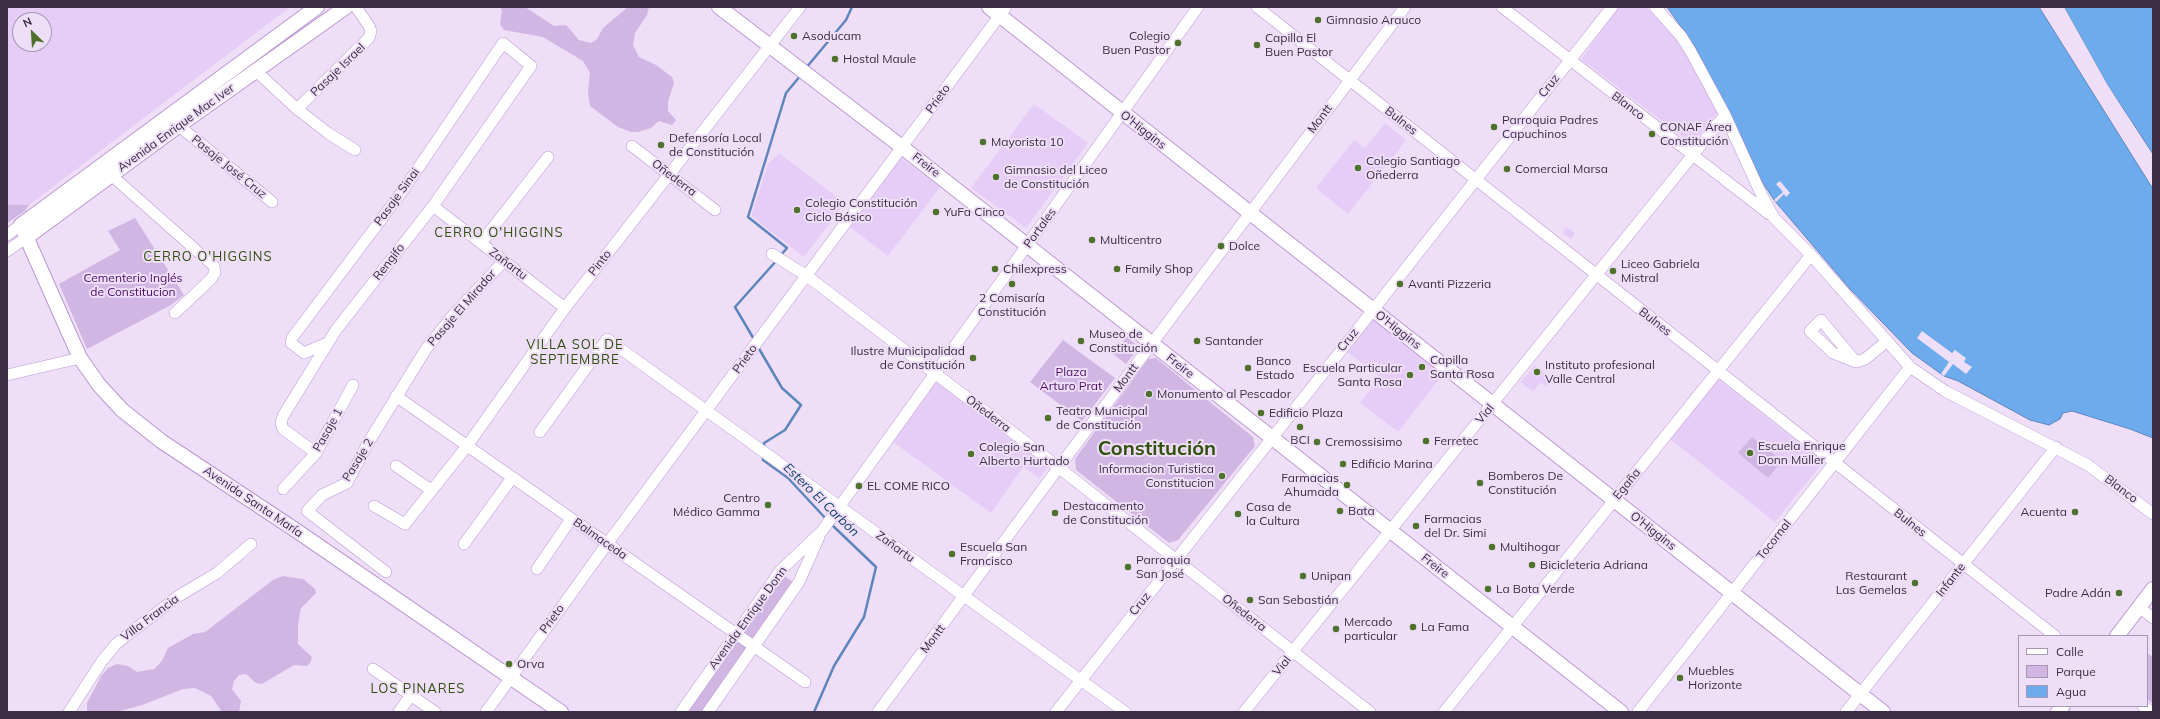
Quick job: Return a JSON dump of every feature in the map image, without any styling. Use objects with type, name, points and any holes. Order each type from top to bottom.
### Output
[{"type":"main road","name":"Avenida Enrique Mac Iver","points":[[24,231],[110,175],[268,43],[317,7]]},
{"type":"main road","name":"Avenida Enrique Mac Iver","points":[[24,231],[173,121],[256,71],[346,7]]},
{"type":"main road","name":"Freire","points":[[719,7],[1028,245],[1621,712]]},
{"type":"main road","name":"O'Higgins","points":[[998,10],[1122,114],[1883,712]]},
{"type":"main road","points":[[268,43],[278,56]]},
{"type":"main road","name":"Avenida Santa María","points":[[24,231],[80,358],[110,398],[147,432],[511,676],[561,712]]},
{"type":"main road","points":[[2118,635],[2153,590]]},
{"type":"street","name":"Pasaje Israel","points":[[297,109],[370,38],[370,28],[356,7]]},
{"type":"street","name":"Pinto","points":[[374,506],[405,524],[467,446],[565,308],[800,7]]},
{"type":"street","name":"Portales","points":[[837,509],[1198,7]]},
{"type":"street","name":"Bulnes","points":[[1257,7],[1834,464],[2054,635]]},
{"type":"street","name":"Montt","points":[[878,712],[964,598],[1059,467],[1404,7]]},
{"type":"street","name":"Blanco","points":[[1502,7],[1774,218],[1811,255],[1886,342],[1910,367],[1945,391],[2056,447],[2088,465],[2153,514]]},
{"type":"street","name":"Cruz","points":[[1056,712],[1271,437],[1612,7]]},
{"type":"street","points":[[1655,7],[1687,44],[1725,116],[1762,196],[1774,218]]},
{"type":"street","name":"Prieto","points":[[486,712],[607,544],[902,147],[998,10]]},
{"type":"street","name":"Pasaje Sinai","points":[[327,343],[304,353],[291,343],[292,338],[404,189],[503,43],[531,66]]},
{"type":"street","name":"Rengifo","points":[[316,453],[283,429],[281,423],[283,416],[327,343],[432,206],[531,66]]},
{"type":"street","points":[[256,71],[297,109],[328,133],[355,150]]},
{"type":"street","name":"Vial","points":[[1244,712],[1725,116]]},
{"type":"street","name":"Pasaje José Cruz","points":[[173,121],[272,202]]},
{"type":"street","name":"Oñederra","points":[[632,146],[715,210]]},
{"type":"street","points":[[481,243],[548,157]]},
{"type":"street","points":[[110,175],[214,266],[214,277],[175,313]]},
{"type":"street","name":"Zañartu","points":[[432,206],[565,308]]},
{"type":"street","name":"Avenida Enrique Mac Iver","points":[[7,235],[24,231]]},
{"type":"street","name":"Avenida Enrique Mac Iver","points":[[7,251],[24,231]]},
{"type":"street","name":"Oñederra","points":[[772,254],[807,276],[1059,467],[1370,712]]},
{"type":"street","name":"Egaña","points":[[1444,712],[1811,255]]},
{"type":"street","name":"Pasaje El Mirador","points":[[396,396],[426,350],[455,313],[504,261]]},
{"type":"street","name":"Zañartu","points":[[540,432],[607,339],[753,442],[837,509],[1081,679],[1125,712]]},
{"type":"street","points":[[1856,362],[1865,359],[1886,342]]},
{"type":"street","points":[[7,375],[80,358]]},
{"type":"street","name":"Tocornal","points":[[1638,712],[1910,367]]},
{"type":"street","name":"Pasaje 1","points":[[283,489],[316,453],[353,385]]},
{"type":"street","name":"Balmaceda","points":[[396,396],[805,682]]},
{"type":"street","name":"Pasaje 2","points":[[386,572],[307,511],[322,495],[347,483],[396,396]]},
{"type":"street","name":"Infante","points":[[1846,712],[2056,447]]},
{"type":"street","points":[[396,466],[431,490]]},
{"type":"street","points":[[464,544],[512,478]]},
{"type":"street","name":"Avenida Enrique Donn","points":[[708,712],[799,582],[822,531],[837,509]]},
{"type":"street","points":[[537,569],[571,519]]},
{"type":"street","name":"Avenida Enrique Donn","points":[[680,712],[781,570],[822,531]]},
{"type":"street","name":"Villa Francia","points":[[70,712],[102,661],[116,644],[177,598],[217,573],[250,544]]},
{"type":"street","points":[[793,559],[801,561],[805,570]]},
{"type":"street","points":[[2139,607],[2153,618]]},
{"type":"street","points":[[373,669],[435,712]]},
{"type":"street","points":[[399,712],[411,695]]},
{"type":"shaded area","points":[[7,7],[290,7],[29,205],[7,205]]},
{"type":"shaded area","points":[[1619,7],[1646,7],[1683,44],[1717,113],[1692,144],[1581,59]]},
{"type":"shaded area","points":[[1034,104],[1088,143],[1026,228],[971,188]]},
{"type":"shaded area","name":"Colegio Santiago Oñederra","points":[[1385,123],[1406,140],[1348,214],[1316,188],[1354,140],[1365,148]]},
{"type":"shaded area","name":"Colegio Constitución Ciclo Básico","points":[[779,153],[845,203],[804,257],[751,216],[768,164]]},
{"type":"shaded area","points":[[900,157],[940,187],[888,256],[850,227]]},
{"type":"shaded area","points":[[1566,227],[1575,233],[1571,239],[1562,233]]},
{"type":"shaded area","name":"Escuela Particular Santa Rosa","points":[[1371,318],[1444,373],[1398,432],[1360,403],[1380,377],[1346,351]]},
{"type":"shaded area","name":"Instituto profesional Valle Central","points":[[1535,365],[1553,379],[1547,386],[1541,382],[1533,392],[1521,382]]},
{"type":"shaded area","name":"Escuela Enrique Donn Müller","points":[[1718,379],[1823,462],[1775,522],[1670,439]]},
{"type":"shaded area","name":"Colegio San Alberto Hurtado","points":[[937,381],[1049,466],[1040,478],[1023,467],[991,513],[893,442]]},
{"type":"green space","points":[[500,7],[525,7],[554,26],[566,25],[579,40],[591,43],[597,39],[603,28],[628,7],[649,7],[647,15],[635,33],[633,45],[639,57],[656,65],[672,77],[674,83],[668,102],[668,111],[676,120],[672,125],[659,121],[651,128],[638,132],[631,132],[618,127],[590,106],[588,92],[590,73],[583,61],[543,37],[504,30],[500,24],[502,11]]},
{"type":"green space","points":[[7,205],[29,205],[25,211],[7,223]]},
{"type":"green space","name":"Cementerio Inglés de Constitucion","points":[[135,218],[184,295],[171,305],[87,349],[59,284],[120,250],[108,231]]},
{"type":"green space","points":[[1127,337],[1139,347],[1126,364],[1113,354]]},
{"type":"green space","name":"Plaza Arturo Prat","points":[[1063,340],[1115,378],[1082,421],[1030,382]]},
{"type":"green space","points":[[1156,358],[1253,437],[1255,446],[1178,540],[1169,543],[1076,470],[1075,459],[1148,359]]},
{"type":"green space","points":[[1752,437],[1782,461],[1768,478],[1738,453]]},
{"type":"green space","points":[[783,575],[793,582],[702,712],[688,712]]},
{"type":"green space","points":[[283,576],[303,579],[315,589],[316,593],[301,608],[298,624],[298,644],[312,657],[307,666],[294,665],[262,684],[256,683],[246,674],[239,675],[234,681],[232,689],[241,701],[239,712],[222,712],[211,696],[195,688],[183,689],[142,705],[116,712],[87,712],[87,703],[101,676],[108,668],[117,664],[128,666],[137,672],[154,669],[162,661],[168,648],[193,634],[205,632],[273,580]]},
{"type":"green space","points":[[2148,654],[2153,657],[2153,704],[2148,700]]},
{"type":"water","points":[[1667,7],[2039,7],[2153,189],[2153,438],[2130,429],[2072,411],[2063,413],[2060,419],[2049,425],[2030,420],[1958,381],[1944,376],[1912,353],[1850,289],[1774,200],[1761,180],[1741,136],[1694,45]]},
{"type":"water","points":[[2064,7],[2153,7],[2153,154],[2107,84]]},
{"type":"pier","points":[[2062,7],[2064,7],[2107,84],[2153,156],[2106,85]]},
{"type":"pier","points":[[1780,181],[1790,193],[1786,197],[1784,194],[1776,202],[1774,200],[1783,192],[1776,184]]},
{"type":"pier","points":[[1922,331],[1952,353],[1955,350],[1966,358],[1964,362],[1972,367],[1966,374],[1953,364],[1944,376],[1941,374],[1949,362],[1917,338]]},
{"type":"waterway","name":"Estero El Carbón","points":[[806,68],[846,20],[852,7]]},
{"type":"waterway","name":"Estero El Carbón","points":[[780,256],[787,248],[748,217],[786,93],[801,75]]},
{"type":"waterway","name":"Estero El Carbón","points":[[755,341],[735,307],[777,260]]},
{"type":"waterway","name":"Estero El Carbón","points":[[758,347],[782,388],[801,405],[785,430],[764,443],[764,449]]},
{"type":"waterway","name":"Estero El Carbón","points":[[763,456],[763,460],[788,478],[827,520]]},
{"type":"waterway","name":"Estero El Carbón","points":[[814,712],[834,666],[864,617],[876,567],[831,524]]},
{"type":"place","name":"Gimnasio Arauco","points":[[1318,20]]},
{"type":"place","name":"Asoducam","points":[[794,36]]},
{"type":"place","name":"Colegio Buen Pastor","points":[[1178,43]]},
{"type":"place","name":"Capilla El Buen Pastor","points":[[1257,45]]},
{"type":"place","name":"Hostal Maule","points":[[835,59]]},
{"type":"place","name":"Parroquia Padres Capuchinos","points":[[1494,127]]},
{"type":"place","name":"CONAF Área Constitución","points":[[1652,134]]},
{"type":"place","name":"Mayorista 10","points":[[983,142]]},
{"type":"place","name":"Defensoría Local de Constitución","points":[[661,145]]},
{"type":"place","name":"Colegio Santiago Oñederra","points":[[1358,168]]},
{"type":"place","name":"Comercial Marsa","points":[[1507,169]]},
{"type":"place","name":"Gimnasio del Liceo de Constitución","points":[[996,177]]},
{"type":"place","name":"Colegio Constitución Ciclo Básico","points":[[797,210]]},
{"type":"place","name":"YuFa Cinco","points":[[936,212]]},
{"type":"place","name":"Multicentro","points":[[1092,240]]},
{"type":"place","name":"Dolce","points":[[1221,246]]},
{"type":"place","name":"Chilexpress","points":[[995,269]]},
{"type":"place","name":"Family Shop","points":[[1117,269]]},
{"type":"place","name":"Liceo Gabriela Mistral","points":[[1613,271]]},
{"type":"place","name":"2 Comisaría Constitución","points":[[1012,284]]},
{"type":"place","name":"Avanti Pizzeria","points":[[1400,284]]},
{"type":"place","name":"Museo de Constitución","points":[[1081,341]]},
{"type":"place","name":"Santander","points":[[1197,341]]},
{"type":"place","name":"Ilustre Municipalidad de Constitución","points":[[973,358]]},
{"type":"place","name":"Capilla Santa Rosa","points":[[1422,367]]},
{"type":"place","name":"Banco Estado","points":[[1248,368]]},
{"type":"place","name":"Instituto profesional Valle Central","points":[[1537,372]]},
{"type":"place","name":"Escuela Particular Santa Rosa","points":[[1410,375]]},
{"type":"place","name":"Monumento al Pescador","points":[[1149,394]]},
{"type":"place","name":"Edificio Plaza","points":[[1261,413]]},
{"type":"place","name":"Teatro Municipal de Constitución","points":[[1048,418]]},
{"type":"place","name":"BCI","points":[[1300,427]]},
{"type":"place","name":"Ferretec","points":[[1426,441]]},
{"type":"place","name":"Cremossisimo","points":[[1317,442]]},
{"type":"place","name":"Escuela Enrique Donn Müller","points":[[1750,453]]},
{"type":"place","name":"Colegio San Alberto Hurtado","points":[[971,454]]},
{"type":"place","name":"Edificio Marina","points":[[1343,464]]},
{"type":"place","name":"Informacion Turistica Constitucion","points":[[1222,476]]},
{"type":"place","name":"Bomberos De Constitución","points":[[1480,483]]},
{"type":"place","name":"Farmacias Ahumada","points":[[1347,485]]},
{"type":"place","name":"EL COME RICO","points":[[859,486]]},
{"type":"place","name":"Centro Médico Gamma","points":[[768,505]]},
{"type":"place","name":"Bata","points":[[1340,511]]},
{"type":"place","name":"Acuenta","points":[[2075,512]]},
{"type":"place","name":"Destacamento de Constitución","points":[[1055,513]]},
{"type":"place","name":"Casa de la Cultura","points":[[1238,514]]},
{"type":"place","name":"Farmacias del Dr. Simi","points":[[1416,526]]},
{"type":"place","name":"Multihogar","points":[[1492,547]]},
{"type":"place","name":"Escuela San Francisco","points":[[952,554]]},
{"type":"place","name":"Bicicleteria Adriana","points":[[1532,565]]},
{"type":"place","name":"Parroquia San José","points":[[1128,567]]},
{"type":"place","name":"Unipan","points":[[1303,576]]},
{"type":"place","name":"Restaurant Las Gemelas","points":[[1915,583]]},
{"type":"place","name":"La Bota Verde","points":[[1488,589]]},
{"type":"place","name":"Padre Adán","points":[[2119,593]]},
{"type":"place","name":"San Sebastián","points":[[1250,600]]},
{"type":"place","name":"La Fama","points":[[1413,627]]},
{"type":"place","name":"Mercado particular","points":[[1336,629]]},
{"type":"place","name":"Orva","points":[[509,664]]},
{"type":"place","name":"Muebles Horizonte","points":[[1680,678]]},
{"type":"district","name":"CERRO O'HIGGINS","points":[[499,233]]},
{"type":"district","name":"CERRO O'HIGGINS","points":[[208,257]]},
{"type":"district","name":"VILLA SOL DE SEPTIEMBRE","points":[[575,352]]},
{"type":"district","name":"Constitución","points":[[1157,449]]},
{"type":"district","name":"LOS PINARES","points":[[418,689]]}]
